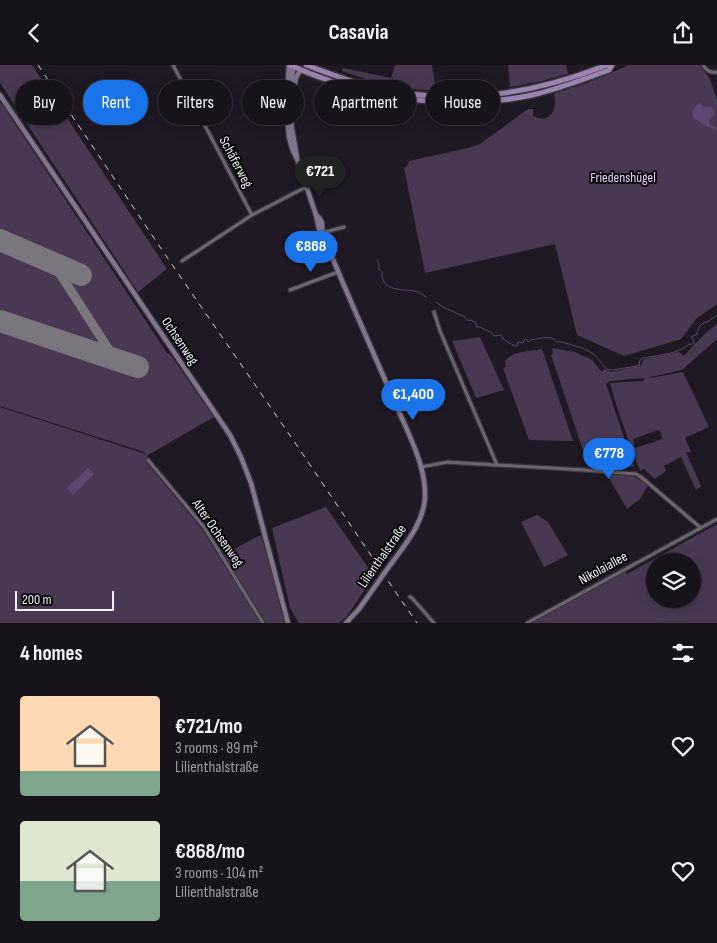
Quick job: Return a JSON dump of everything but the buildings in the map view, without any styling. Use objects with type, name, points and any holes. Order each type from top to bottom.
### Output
[{"type":"main road","points":[[292,65],[337,83],[378,94],[418,101],[459,103],[532,95],[568,85],[609,70],[612,65]]},
{"type":"main road","points":[[306,65],[353,82],[391,91],[460,97],[501,94],[544,86],[607,65]]},
{"type":"street","name":"Schäferweg","points":[[173,65],[252,215]]},
{"type":"street","name":"Lilienthalstraße","points":[[291,80],[292,65]]},
{"type":"street","name":"Lilienthalstraße","points":[[292,65],[286,91],[287,117],[292,148],[316,215],[320,218],[323,227],[322,233],[410,438],[421,467],[425,487],[425,500],[417,526],[376,585],[346,623]]},
{"type":"street","points":[[703,65],[711,73],[717,73]]},
{"type":"street","name":"Lilienthalstraße","points":[[296,80],[301,70]]},
{"type":"street","name":"Ochsenweg","points":[[0,95],[224,427],[241,457],[254,492],[288,623]]},
{"type":"street","name":"Lilienthalstraße","points":[[292,125],[297,159]]},
{"type":"street","points":[[182,261],[252,215],[306,187]]},
{"type":"street","points":[[322,233],[344,227]]},
{"type":"street","points":[[290,290],[338,272]]},
{"type":"street","points":[[434,312],[440,331],[497,465]]},
{"type":"street","name":"Alter Ochsenweg","points":[[148,460],[204,527],[263,623]]},
{"type":"street","points":[[421,467],[448,463],[594,470],[636,474],[701,528]]},
{"type":"street","name":"Nikolaiallee","points":[[527,623],[717,519]]},
{"type":"street","points":[[410,597],[434,623]]},
{"type":"green space","points":[[0,65],[32,65],[42,80],[15,80],[15,106],[0,83]]},
{"type":"green space","points":[[395,65],[432,65],[434,80],[426,80],[426,90],[416,89],[416,80],[371,80],[342,71],[343,68],[391,78]]},
{"type":"green space","points":[[508,65],[566,65],[568,74],[510,87]]},
{"type":"green space","name":"Friedenshügel","points":[[629,65],[700,65],[710,79],[717,100],[717,304],[696,319],[681,339],[624,356],[577,335],[555,244],[425,273],[404,168],[409,161],[480,144],[528,109],[533,109],[533,116],[544,119],[551,115],[553,111],[555,93],[587,83]]},
{"type":"green space","points":[[0,101],[167,353],[170,354],[214,417],[148,455],[146,462],[202,529],[219,557],[261,535],[286,623],[0,623],[0,407],[146,454],[0,406]]},
{"type":"green space","points":[[28,125],[72,125],[167,269],[138,292]]},
{"type":"green space","points":[[717,324],[717,339],[682,370],[650,377],[683,372],[709,427],[685,438],[691,452],[686,452],[701,486],[696,490],[681,457],[664,466],[666,471],[655,479],[644,469],[640,471],[610,383],[644,381],[644,378],[611,381],[606,384],[634,467],[588,465],[551,355],[553,354],[552,348],[575,352],[592,360],[602,372],[604,369],[611,372],[641,365],[644,359],[679,352],[684,356]],"holes":[[[658,430],[661,432],[662,439],[635,448],[633,439]]]},
{"type":"green space","points":[[480,337],[504,390],[476,398],[452,341]]},
{"type":"green space","points":[[542,349],[573,441],[529,440],[503,368],[506,367],[505,361],[512,355]]},
{"type":"green space","points":[[606,473],[633,476],[648,485],[640,499],[627,509]]},
{"type":"green space","points":[[326,507],[374,576],[347,616],[339,623],[299,623],[290,608],[272,528]]},
{"type":"green space","points":[[537,515],[548,522],[568,555],[544,567],[521,522]]},
{"type":"green space","points":[[717,524],[717,623],[531,623],[624,571],[627,574],[646,563],[646,608],[701,608],[701,553],[665,553]]},
{"type":"shaded area","points":[[700,103],[704,107],[711,107],[714,111],[714,116],[709,122],[717,130],[701,123],[693,116],[694,108]]},
{"type":"shaded area","points":[[88,468],[94,474],[73,495],[67,488]]},
{"type":"waterway","points":[[377,260],[385,283],[393,288],[421,293],[426,297]]},
{"type":"waterway","points":[[436,302],[471,320],[476,323],[477,327],[492,333],[494,336],[501,335],[503,339],[515,346],[517,346],[518,342],[523,343],[526,339],[528,342],[542,338],[552,338],[557,342],[587,350],[606,369],[612,370],[637,366],[643,358],[674,352],[693,344],[694,340],[691,337],[697,334],[699,327],[717,315]]},
{"type":"taxiway","points":[[53,263],[115,359]]},
{"type":"runway","points":[[0,240],[81,275]]},
{"type":"runway","points":[[0,321],[138,367]]},
{"type":"railway","points":[[38,65],[417,623]]}]
